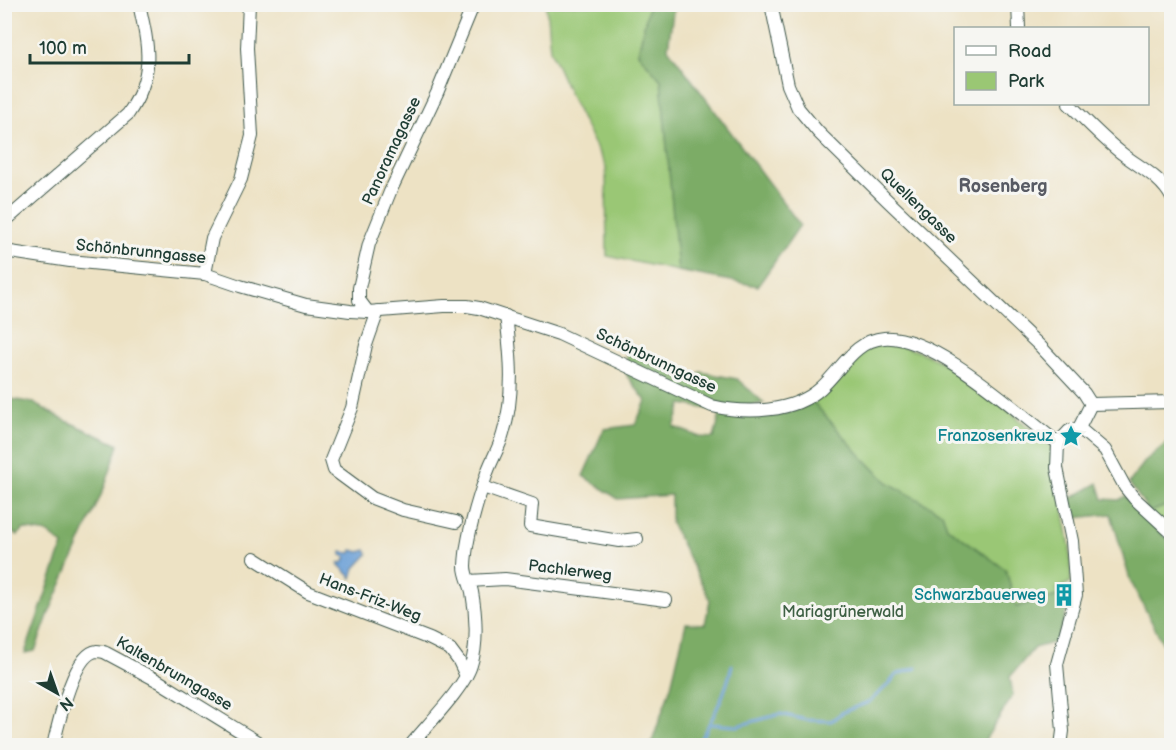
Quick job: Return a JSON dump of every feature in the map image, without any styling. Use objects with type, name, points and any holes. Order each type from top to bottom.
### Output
[{"type":"street","points":[[4,222],[128,114],[138,100],[149,56],[139,4]]},
{"type":"street","points":[[205,274],[212,238],[241,179],[250,150],[252,136],[247,48],[249,4]]},
{"type":"street","name":"Panoramagasse","points":[[373,311],[359,300],[359,288],[369,244],[437,93],[472,8],[471,4]]},
{"type":"street","name":"Quellengasse","points":[[771,4],[788,85],[798,108],[818,132],[887,200],[1040,346],[1084,393],[1091,404]]},
{"type":"street","points":[[1018,4],[1019,27]]},
{"type":"street","points":[[1071,105],[1123,155],[1153,175],[1172,198]]},
{"type":"street","name":"Schönbrunngasse","points":[[4,251],[70,261],[205,274],[306,304],[373,311],[426,306],[467,306],[559,334],[712,406],[728,410],[743,411],[785,406],[804,399],[823,387],[862,345],[885,337],[900,339],[923,347],[946,359],[986,386],[1058,443]]},
{"type":"street","points":[[373,311],[352,408],[331,465],[350,484],[372,498],[403,510],[456,522]]},
{"type":"street","points":[[412,745],[458,688],[471,666],[474,610],[465,565],[473,521],[504,432],[511,395],[510,350],[506,316]]},
{"type":"street","points":[[1061,746],[1063,731],[1057,664],[1076,595],[1072,540],[1057,468],[1058,443],[1069,431],[1079,428],[1091,404],[1172,402]]},
{"type":"street","points":[[1079,428],[1105,450],[1125,487],[1134,498],[1172,533]]},
{"type":"street","points":[[483,487],[532,504],[530,526],[619,541],[637,539]]},
{"type":"street","name":"Hans-Friz-Weg","points":[[254,558],[308,592],[430,639],[450,650],[466,675]]},
{"type":"street","name":"Pachlerweg","points":[[469,581],[506,579],[666,600]]},
{"type":"street","name":"Kaltenbrunngasse","points":[[53,746],[69,684],[81,664],[92,652],[98,651],[160,682],[264,746]]},
{"type":"green space","points":[[546,5],[649,5],[638,53],[661,80],[678,271],[607,256],[606,167],[550,50]]},
{"type":"green space","points":[[649,5],[674,5],[668,48],[800,225],[758,286],[678,271],[661,80],[638,53]]},
{"type":"green space","points":[[878,342],[927,355],[950,367],[993,397],[1052,447],[1070,547],[1071,582],[1057,589],[1057,596],[1016,607],[1006,570],[947,527],[942,513],[887,482],[813,402],[839,380],[853,358]]},
{"type":"green space","name":"Mariagrünerwald","points":[[626,351],[690,383],[701,372],[737,379],[764,403],[719,411],[682,404],[674,427],[700,437],[714,438],[721,411],[755,414],[787,413],[813,402],[887,482],[942,513],[947,527],[1006,570],[1016,607],[1057,596],[1061,601],[1071,599],[1056,642],[1034,648],[1010,677],[1013,695],[982,745],[651,745],[671,686],[686,623],[705,624],[710,600],[671,523],[671,495],[618,499],[583,476],[604,429],[635,425],[646,401],[627,376]]},
{"type":"green space","points":[[5,398],[34,403],[60,418],[119,445],[105,486],[49,613],[35,651],[25,653],[63,545],[48,533],[24,529],[18,535],[5,530]]},
{"type":"green space","points":[[1171,442],[1171,504],[1150,512],[1129,483],[1146,460]]},
{"type":"green space","points":[[1098,483],[1103,499],[1119,500],[1125,496],[1171,543],[1171,643],[1163,644],[1130,580],[1111,514],[1076,518],[1072,510],[1070,499]]},
{"type":"green space","points":[[1125,496],[1150,512],[1171,504],[1171,543],[1144,517]]},
{"type":"water","points":[[352,550],[360,552],[366,550],[368,554],[355,568],[352,578],[338,564],[343,563],[346,557],[341,555],[342,552],[351,553]]},
{"type":"waterway","points":[[696,746],[718,707],[732,665]]},
{"type":"waterway","points":[[709,724],[737,726],[780,714],[807,720],[831,721],[843,712],[869,702],[896,675],[916,668]]},
{"type":"place","name":"Franzosenkreuz","points":[[1071,436]]},
{"type":"place","name":"Schwarzbauerweg","points":[[1064,595]]},
{"type":"district","name":"Rosenberg","points":[[1003,186]]}]
